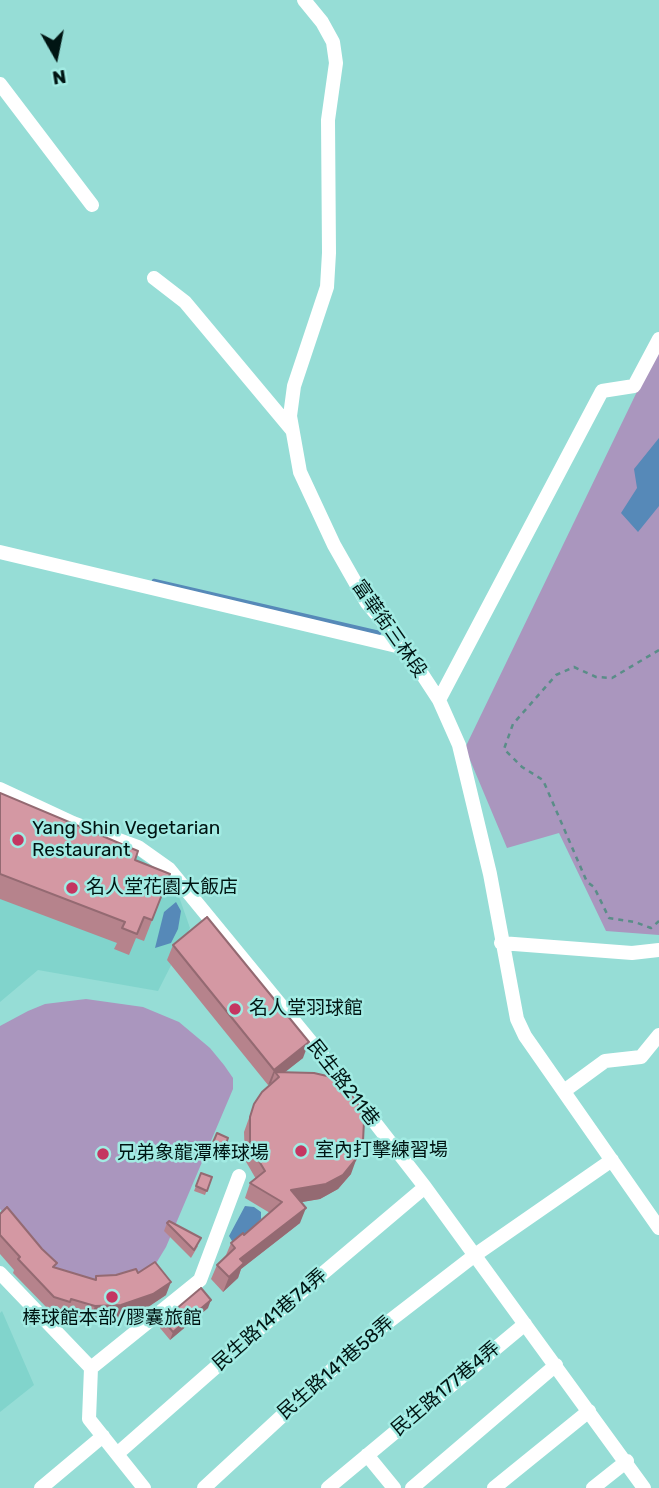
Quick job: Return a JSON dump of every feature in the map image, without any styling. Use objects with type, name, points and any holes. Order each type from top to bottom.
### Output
[{"type":"street","name":"富華街三林段","points":[[304,0],[322,22],[333,42],[336,63],[328,120],[327,287],[294,387],[290,416],[300,472],[334,544],[367,603],[405,648],[439,700],[459,745],[490,874],[517,1020],[525,1036],[659,1228]]},
{"type":"street","points":[[0,84],[92,205]]},
{"type":"street","points":[[154,278],[186,302],[293,431]]},
{"type":"street","points":[[439,700],[602,391],[634,386],[659,339]]},
{"type":"street","points":[[0,552],[405,648]]},
{"type":"street","name":"民生路211巷","points":[[0,789],[72,823],[138,847],[169,869],[334,1070],[425,1188],[627,1461],[644,1488]]},
{"type":"street","points":[[501,943],[632,953],[659,950]]},
{"type":"street","points":[[564,1091],[605,1061],[641,1058],[659,1035]]},
{"type":"street","name":"民生路141巷58弄","points":[[204,1488],[361,1342],[475,1255],[612,1160]]},
{"type":"street","points":[[91,1368],[200,1280],[239,1176]]},
{"type":"street","name":"民生路141巷74弄","points":[[117,1454],[425,1188]]},
{"type":"street","points":[[0,1273],[91,1368],[89,1419],[144,1488]]},
{"type":"street","name":"民生路177巷4弄","points":[[328,1488],[525,1324]]},
{"type":"street","points":[[412,1488],[556,1365]]},
{"type":"street","points":[[494,1488],[589,1410]]},
{"type":"street","points":[[41,1488],[103,1436]]},
{"type":"street","points":[[368,1455],[394,1488]]},
{"type":"street","points":[[593,1488],[627,1461]]},
{"type":"path","points":[[659,650],[612,678],[596,677],[573,667],[556,675],[513,724],[504,749],[522,767],[543,780],[587,882],[594,887],[609,918],[635,922],[651,928],[659,921]]},
{"type":"shaded area","points":[[659,346],[659,935],[606,931],[559,833],[507,848],[465,748]]},
{"type":"shaded area","points":[[659,438],[659,506],[638,532],[621,513],[637,488],[634,469]]},
{"type":"shaded area","points":[[0,800],[137,855],[177,891],[190,928],[158,991],[38,970],[0,1002]]},
{"type":"shaded area","points":[[176,902],[181,911],[178,929],[171,943],[155,948],[164,912]]},
{"type":"shaded area","name":"兄弟象龍潭棒球場","points":[[86,999],[143,1007],[179,1022],[210,1048],[233,1078],[233,1089],[166,1247],[155,1265],[143,1274],[101,1287],[48,1266],[0,1209],[0,1026],[45,1004]]},
{"type":"shaded area","points":[[245,1206],[254,1207],[261,1212],[261,1219],[240,1242],[232,1241],[229,1236]]},
{"type":"shaded area","points":[[2,1311],[34,1385],[0,1412],[0,1313]]},
{"type":"building","name":"名人堂花園大飯店","points":[[0,793],[138,851],[135,860],[170,874],[152,920],[144,917],[137,934],[122,928],[125,922],[0,874]]},
{"type":"building","name":"名人堂羽球館","points":[[207,917],[309,1042],[274,1070],[173,945]]},
{"type":"building","name":"室內打擊練習場","points":[[275,1072],[314,1073],[327,1076],[345,1087],[357,1102],[364,1121],[363,1141],[356,1159],[343,1175],[326,1184],[291,1190],[306,1208],[240,1259],[244,1263],[229,1277],[217,1265],[235,1248],[231,1243],[282,1202],[250,1183],[265,1171],[250,1146],[250,1117],[262,1092],[279,1077]]},
{"type":"building","points":[[217,1133],[228,1138],[224,1149],[212,1145]]},
{"type":"building","points":[[201,1173],[212,1177],[207,1191],[196,1186]]},
{"type":"building","points":[[7,1207],[57,1263],[53,1267],[96,1280],[96,1276],[116,1275],[136,1269],[138,1273],[155,1262],[171,1282],[153,1294],[121,1305],[95,1306],[54,1297],[18,1259],[20,1257],[0,1235],[0,1214]]},
{"type":"building","points":[[169,1221],[201,1238],[194,1250],[167,1223]]},
{"type":"building","points":[[201,1288],[211,1300],[173,1332],[163,1320]]},
{"type":"waterway","points":[[154,581],[379,633]]},
{"type":"place","name":"Yang Shin Vegetarian Restaurant","points":[[18,840]]},
{"type":"place","name":"名人堂花園大飯店","points":[[72,888]]},
{"type":"place","name":"名人堂羽球館","points":[[235,1009]]},
{"type":"place","name":"室內打擊練習場","points":[[301,1151]]},
{"type":"place","name":"兄弟象龍潭棒球場","points":[[103,1154]]},
{"type":"place","name":"棒球館本部/膠囊旅館","points":[[112,1297]]}]
